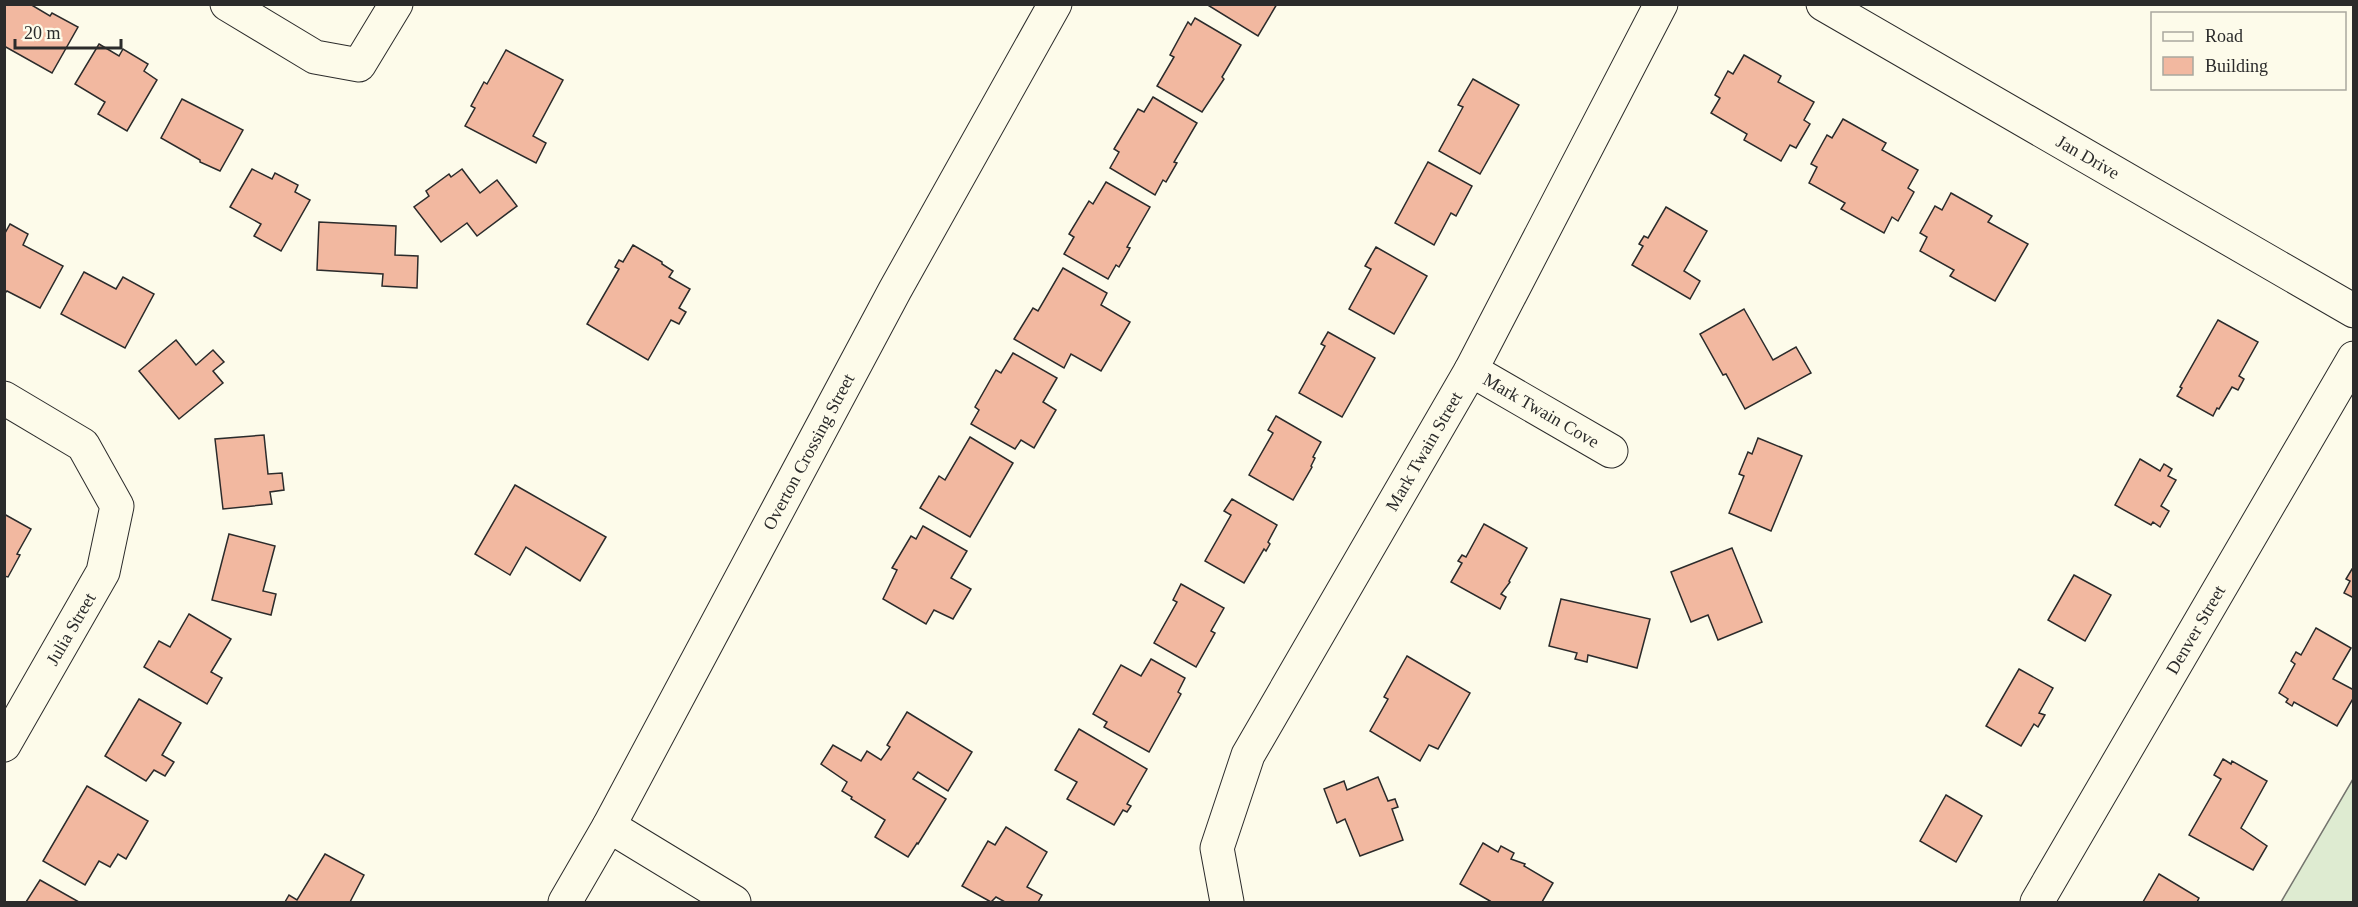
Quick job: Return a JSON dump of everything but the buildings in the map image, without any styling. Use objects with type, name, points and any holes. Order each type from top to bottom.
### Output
[{"type":"street","points":[[227,4],[315,57],[359,65],[396,4]]},
{"type":"street","name":"Overton Crossing Street","points":[[566,903],[890,300],[1055,4]]},
{"type":"street","name":"Mark Twain Street","points":[[1227,903],[1217,848],[1248,754],[1471,370],[1661,4]]},
{"type":"street","name":"Jan Drive","points":[[1823,4],[2354,311]]},
{"type":"street","name":"Denver Street","points":[[2037,903],[2354,358]]},
{"type":"street","name":"Mark Twain Cove","points":[[1471,370],[1611,451]]},
{"type":"street","name":"Julia Street","points":[[4,398],[83,445],[117,506],[103,572],[4,745]]},
{"type":"street","points":[[609,826],[734,903]]},
{"type":"green space","points":[[2353,779],[2353,902],[2281,902]]}]
